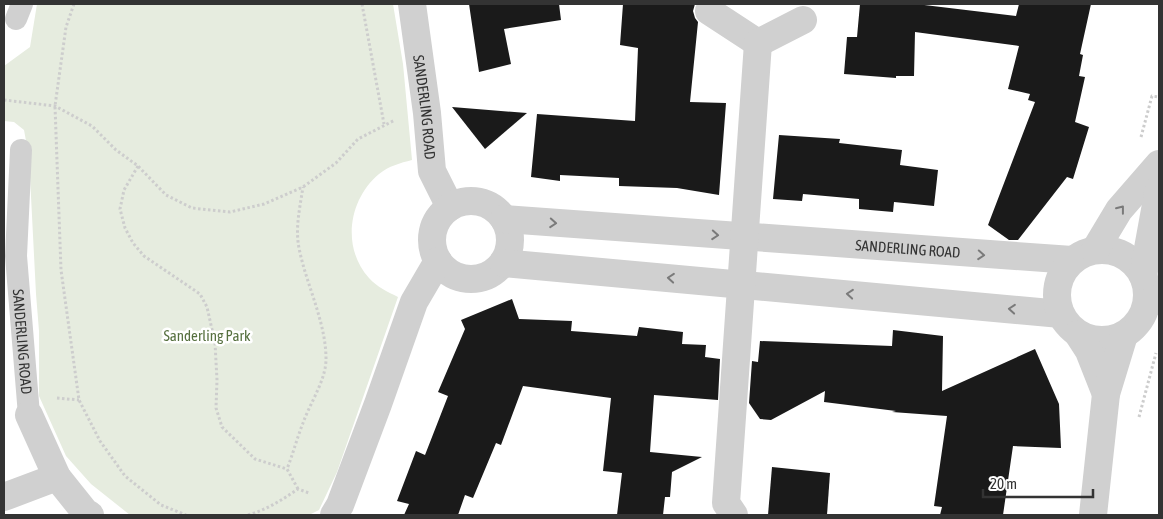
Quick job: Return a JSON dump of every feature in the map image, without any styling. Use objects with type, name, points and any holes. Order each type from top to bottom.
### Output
[{"type":"street","name":"SANDERLING ROAD","points":[[412,4],[427,113],[432,171],[450,207]]},
{"type":"street","points":[[709,11],[758,43]]},
{"type":"street","points":[[758,43],[803,20]]},
{"type":"street","points":[[734,515],[726,503],[758,43]]},
{"type":"street","points":[[1106,394],[1089,351],[1078,334],[1060,314],[1057,300],[1057,285],[1063,272],[1084,255],[1119,210],[1159,164]]},
{"type":"street","points":[[1078,334],[1101,340],[1113,339],[1135,326],[1143,315],[1150,294],[1159,188]]},
{"type":"street","points":[[465,202],[480,202],[494,208],[504,219],[509,234],[509,249],[503,263],[491,273],[477,279],[462,278],[448,272],[438,261],[432,246],[433,231],[439,217],[450,207],[465,202]]},
{"type":"street","name":"SANDERLING ROAD","points":[[504,219],[744,237],[1084,255]]},
{"type":"street","points":[[1084,255],[1110,250],[1124,254],[1136,264],[1150,294]]},
{"type":"street","points":[[337,510],[378,404],[414,302],[438,261]]},
{"type":"street","points":[[503,263],[1060,314]]},
{"type":"street","points":[[1093,515],[1106,394],[1124,334]]},
{"type":"street","name":"SANDERLING ROAD","points":[[29,415],[57,477],[85,512],[90,515]]},
{"type":"street","points":[[4,498],[57,477]]},
{"type":"lane","name":"SANDERLING ROAD","points":[[21,150],[16,256],[29,415]]},
{"type":"path","points":[[74,4],[66,27],[55,106],[60,270],[79,400],[100,442],[125,476],[161,505],[186,515]]},
{"type":"path","points":[[362,4],[384,124]]},
{"type":"path","points":[[4,100],[55,106],[92,126],[116,150],[138,166],[166,195],[192,208],[230,212],[264,204],[303,187],[336,163],[358,139],[390,121],[427,113]]},
{"type":"path","points":[[138,166],[124,190],[120,209],[125,228],[133,243],[144,256],[200,294],[207,307],[214,343],[217,380],[216,408],[222,427],[255,459],[286,469],[298,489],[337,510]]},
{"type":"path","points":[[286,469],[296,447],[303,422],[318,389],[326,361],[324,338],[299,247],[298,228],[303,187]]},
{"type":"path","points":[[248,515],[280,501],[298,489]]},
{"type":"green space","name":"Sanderling Park","points":[[37,4],[393,4],[403,64],[412,160],[387,169],[369,184],[355,210],[352,238],[360,266],[369,278],[379,287],[398,297],[337,472],[319,510],[309,515],[130,515],[91,484],[66,456],[39,396],[39,331],[29,157],[24,130],[14,122],[4,121],[4,66],[30,47]]},
{"type":"building","points":[[469,4],[559,4],[561,20],[504,29],[511,64],[479,72]]},
{"type":"building","points":[[623,4],[695,4],[693,11],[698,22],[690,102],[726,103],[719,195],[677,188],[619,186],[619,178],[560,175],[560,181],[531,177],[537,114],[635,121],[638,48],[620,45]]},
{"type":"building","points":[[860,4],[916,4],[1016,16],[1019,4],[1091,4],[1080,54],[1083,55],[1079,76],[1085,77],[1075,122],[1089,127],[1073,179],[1067,177],[1018,240],[1009,240],[988,225],[1035,102],[1028,100],[1030,94],[1008,89],[1019,46],[915,32],[914,76],[896,76],[896,78],[844,74],[847,37],[857,37]]},
{"type":"building","points":[[452,107],[527,113],[485,149]]},
{"type":"building","points":[[779,135],[840,139],[839,143],[902,150],[900,165],[938,170],[934,206],[894,202],[893,212],[859,209],[859,199],[803,194],[802,201],[773,199]]},
{"type":"building","points":[[512,299],[519,319],[572,321],[571,331],[637,336],[639,327],[683,332],[682,344],[706,345],[705,357],[720,359],[718,400],[654,395],[650,452],[702,457],[672,472],[670,497],[665,497],[663,515],[617,515],[622,473],[603,471],[611,398],[523,386],[501,445],[496,443],[473,498],[465,495],[458,515],[404,515],[409,504],[397,501],[416,451],[425,455],[448,396],[438,392],[465,329],[461,320]]},
{"type":"building","points":[[893,330],[943,336],[942,391],[1035,349],[1059,404],[1061,448],[1013,446],[1003,515],[940,515],[942,507],[934,506],[947,416],[892,412],[896,411],[824,402],[825,391],[771,420],[760,419],[749,403],[752,361],[758,362],[760,341],[892,346]]},
{"type":"building","points":[[772,467],[830,473],[827,515],[768,515]]}]
